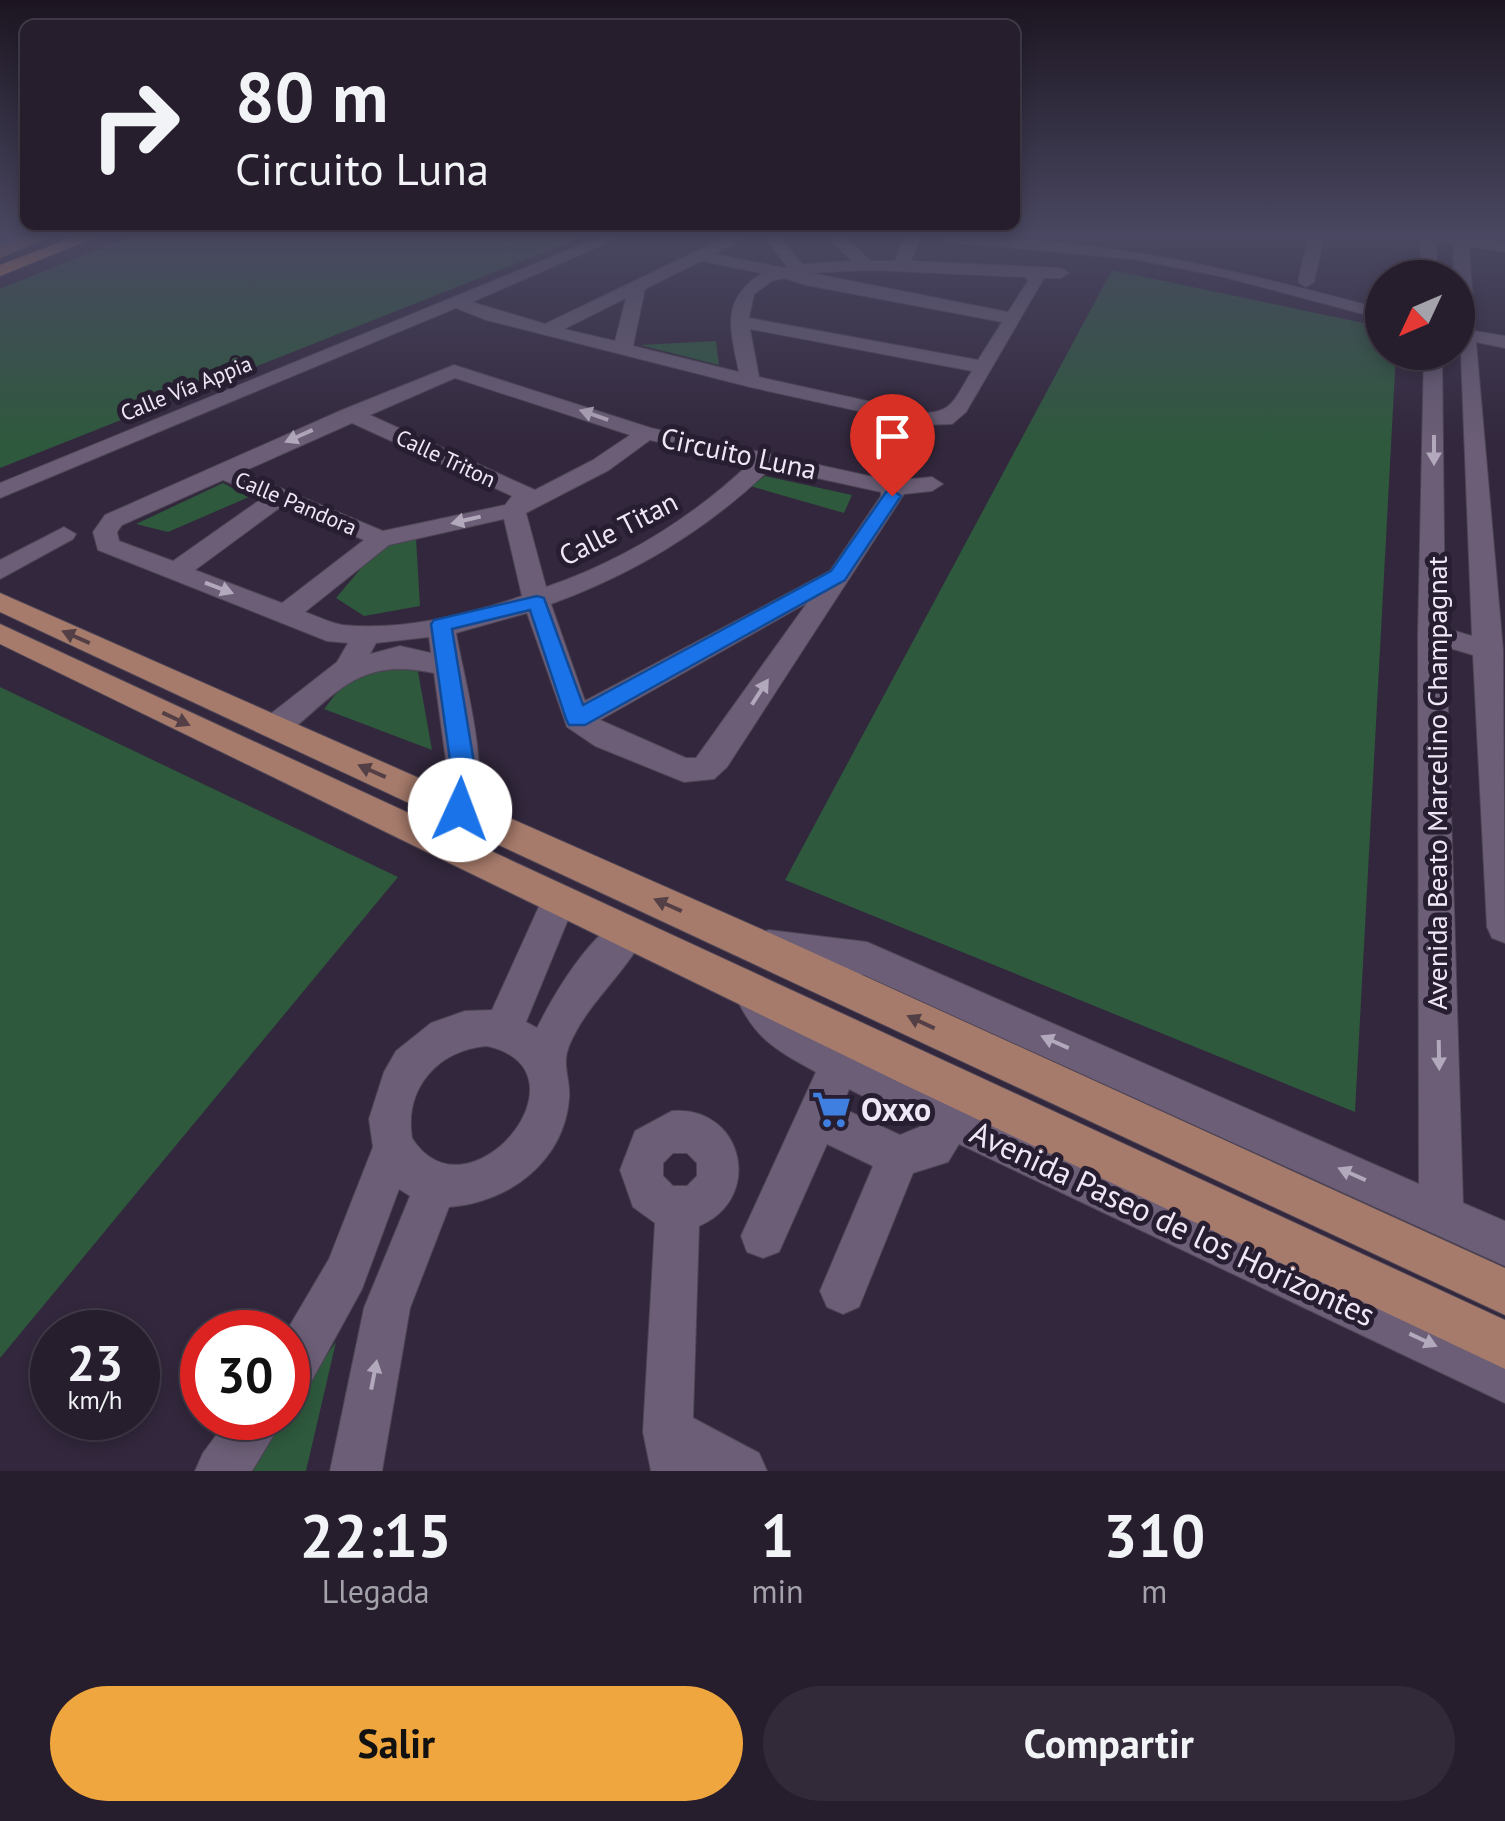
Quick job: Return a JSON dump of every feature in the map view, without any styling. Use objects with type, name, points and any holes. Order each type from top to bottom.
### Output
[{"type":"main road","name":"Avenida Paseo de los Horizontes","points":[[4,609],[276,727],[757,945],[1505,1292]]},
{"type":"main road","name":"Avenida Paseo de los Horizontes","points":[[4,609],[560,900],[1505,1345]]},
{"type":"street","name":"Calle Vía Appia","points":[[0,491],[454,306]]},
{"type":"street","points":[[467,306],[492,316],[750,382],[954,426],[956,412],[1022,306]]},
{"type":"street","points":[[549,329],[594,306]]},
{"type":"street","points":[[623,348],[633,306]]},
{"type":"street","points":[[742,306],[750,382]]},
{"type":"street","points":[[948,306],[1014,319]]},
{"type":"street","points":[[741,322],[983,367]]},
{"type":"street","points":[[1475,328],[1505,329]]},
{"type":"street","points":[[1475,332],[1505,342]]},
{"type":"street","name":"Circuito Luna","points":[[105,532],[113,520],[457,364],[646,433],[892,488],[932,484]]},
{"type":"street","name":"Avenida Beato Marcelino Champagnat","points":[[1433,370],[1432,634],[1441,1214]]},
{"type":"street","name":"Avenida Beato Marcelino Champagnat","points":[[1466,370],[1489,650],[1505,927]]},
{"type":"street","name":"Calle Triton","points":[[349,414],[526,494],[513,510]]},
{"type":"street","name":"Calle Pandora","points":[[221,471],[381,539],[513,510],[602,465],[646,433]]},
{"type":"street","name":"Calle Titan","points":[[537,602],[634,559],[702,520],[742,487],[766,460]]},
{"type":"street","points":[[513,510],[537,602],[577,719],[606,738],[668,764],[684,770],[703,770],[716,759],[892,496],[892,488]]},
{"type":"street","points":[[176,571],[278,498]]},
{"type":"street","points":[[36,534],[105,532],[107,545],[338,634],[366,636],[441,624],[537,602]]},
{"type":"street","points":[[0,571],[64,534]]},
{"type":"street","points":[[285,614],[381,539]]},
{"type":"street","points":[[1435,542],[1482,554]]},
{"type":"street","points":[[577,719],[838,575]]},
{"type":"street","points":[[752,623],[793,640]]},
{"type":"street","points":[[441,624],[464,775],[460,810]]},
{"type":"street","points":[[1432,634],[1489,650]]},
{"type":"street","points":[[276,727],[347,669],[366,636]]},
{"type":"street","points":[[347,669],[400,656],[447,666]]},
{"type":"street","points":[[503,1028],[560,900]]},
{"type":"street","points":[[544,1061],[571,1002],[628,932]]},
{"type":"street","name":"Avenida Paseo de los Horizontes","points":[[757,945],[867,959],[1505,1244]]},
{"type":"street","name":"Avenida Paseo de los Horizontes","points":[[752,991],[780,1032],[839,1063],[1505,1379]]},
{"type":"street","points":[[310,1337],[346,1273],[393,1148],[389,1111],[404,1073],[432,1044],[468,1028],[503,1028],[520,1035],[544,1061],[550,1089],[544,1120],[527,1150],[500,1174],[468,1186],[436,1186],[410,1172],[393,1148]]},
{"type":"street","points":[[762,1236],[818,1118],[839,1063]]},
{"type":"street","points":[[818,1118],[900,1156],[934,1147],[951,1119]]},
{"type":"street","points":[[842,1292],[900,1156]]},
{"type":"street","points":[[356,1471],[387,1308],[436,1186]]},
{"type":"street","points":[[678,1211],[672,1451],[740,1471]]},
{"type":"street","points":[[221,1471],[243,1440]]},
{"type":"green space","points":[[0,306],[410,306],[0,468]]},
{"type":"green space","points":[[1093,306],[1281,306],[1365,323],[1365,370],[1395,370],[1355,1112],[785,880]]},
{"type":"green space","points":[[716,341],[719,365],[640,345]]},
{"type":"green space","points":[[765,476],[852,495],[844,513],[750,486]]},
{"type":"green space","points":[[223,483],[249,497],[168,532],[136,524]]},
{"type":"green space","points":[[416,538],[420,606],[364,616],[336,598],[378,548]]},
{"type":"green space","points":[[383,662],[417,666],[432,750],[324,709],[349,677]]},
{"type":"green space","points":[[0,687],[398,877],[40,1310],[30,1310],[30,1322],[0,1358]]},
{"type":"green space","points":[[336,1342],[306,1471],[239,1471],[262,1440],[310,1440],[310,1377]]},
{"type":"place","name":"Oxxo","points":[[831,1109]]},
{"type":"route","points":[[460,810],[464,775],[441,624],[537,602],[577,719],[838,575],[892,496]]}]
